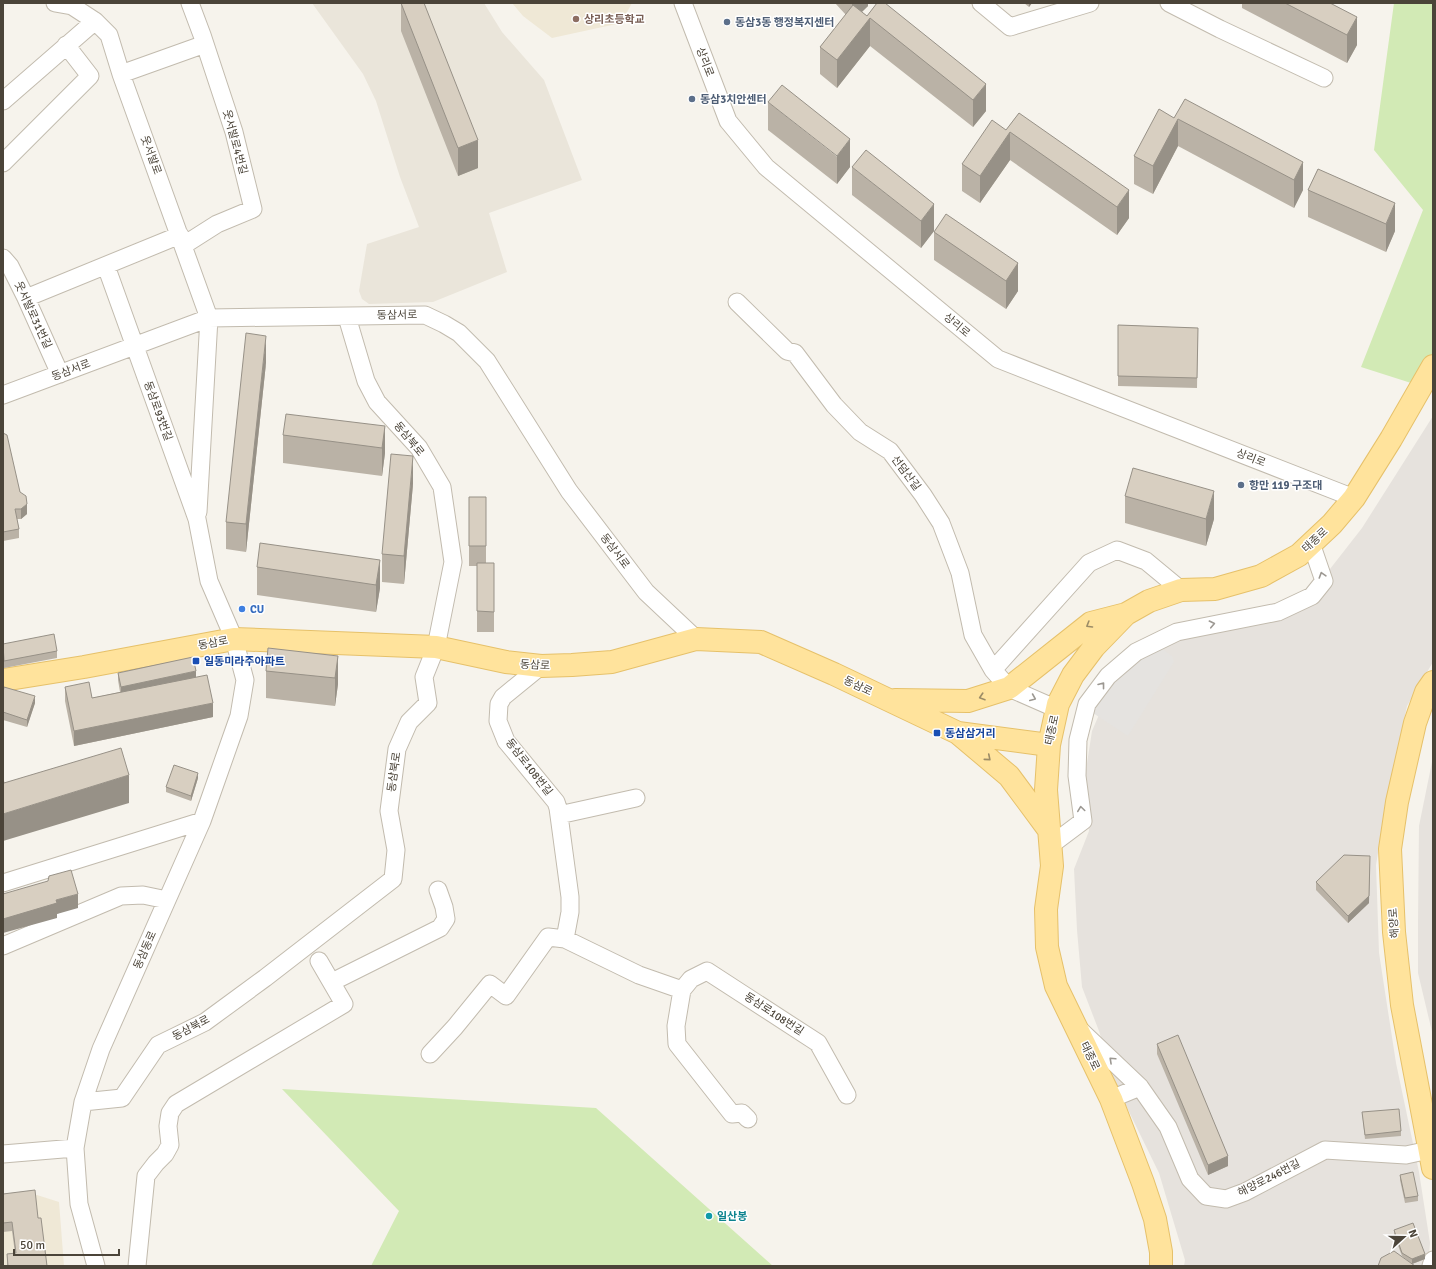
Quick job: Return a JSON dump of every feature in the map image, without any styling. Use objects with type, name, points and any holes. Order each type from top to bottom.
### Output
[{"type":"main road","name":"태종로","points":[[1161,1266],[1161,1252],[1155,1219],[1143,1183],[1111,1099],[1056,986],[1047,947],[1046,909],[1052,866],[1046,790],[1049,745],[1057,709],[1073,675],[1094,647],[1126,614],[1149,601],[1181,590],[1215,589],[1261,576],[1299,555],[1332,524],[1354,498],[1391,439],[1433,366]]},
{"type":"main road","points":[[886,699],[968,701],[1009,688],[1091,623],[1126,614]]},
{"type":"main road","name":"동삼로","points":[[3,680],[84,667],[234,639],[436,647],[506,662],[540,666],[612,662],[696,639],[761,642],[958,733],[1049,745]]},
{"type":"main road","name":"해양로","points":[[1431,1159],[1402,1005],[1394,932],[1390,849],[1397,802],[1415,723],[1426,692],[1433,682]]},
{"type":"main road","points":[[958,733],[1009,776],[1050,838]]},
{"type":"street","name":"웃서발로","points":[[55,3],[72,6],[95,21],[109,35],[209,318]]},
{"type":"street","name":"웃서발로4번길","points":[[182,240],[253,209],[234,132],[190,3]]},
{"type":"street","name":"상리로","points":[[683,3],[728,122],[766,167],[998,359],[1354,498]]},
{"type":"street","points":[[981,3],[1010,27],[1090,3]]},
{"type":"street","points":[[1169,3],[1324,78]]},
{"type":"street","points":[[3,101],[95,21]]},
{"type":"street","points":[[122,74],[205,44]]},
{"type":"street","points":[[3,163],[90,76],[66,46]]},
{"type":"street","points":[[26,298],[106,266],[182,240]]},
{"type":"street","name":"웃서발로31번길","points":[[3,258],[10,266],[26,298],[60,374]]},
{"type":"street","name":"동삼로93번길","points":[[106,266],[197,519],[209,581],[234,639]]},
{"type":"street","name":"선덤산길","points":[[737,302],[787,351],[795,353],[834,405],[860,432],[890,451],[923,495],[942,523],[960,573],[973,635],[993,670],[1009,688]]},
{"type":"street","name":"동삼서로","points":[[3,395],[209,318],[425,315],[459,333],[488,361],[569,491],[646,592],[696,639]]},
{"type":"street","name":"동삼북로","points":[[83,1102],[122,1098],[158,1045],[205,1022],[265,978],[393,879],[396,850],[389,811],[397,749],[409,722],[428,703],[424,677],[436,647],[453,562],[442,487],[419,448],[378,402],[366,381],[347,317]]},
{"type":"street","points":[[197,519],[209,318]]},
{"type":"street","points":[[1050,838],[1083,821],[1077,776],[1078,740],[1087,704],[1108,676],[1136,652],[1177,632],[1278,612],[1312,596],[1324,581],[1311,544]]},
{"type":"street","points":[[993,670],[1088,563],[1116,550],[1146,561],[1181,590]]},
{"type":"street","name":"동삼동로","points":[[96,1266],[79,1204],[76,1148],[83,1102],[101,1049],[202,821],[239,716],[245,680],[234,639]]},
{"type":"street","name":"동삼로108번길","points":[[540,666],[503,697],[499,704],[498,721],[506,741],[556,802],[570,897],[570,912],[565,939]]},
{"type":"street","points":[[1009,688],[1057,709]]},
{"type":"street","points":[[559,815],[636,798]]},
{"type":"street","points":[[3,883],[202,821]]},
{"type":"street","points":[[332,982],[440,928],[446,919],[444,907],[438,890]]},
{"type":"street","points":[[3,946],[121,896],[143,895],[167,900]]},
{"type":"street","points":[[430,1054],[455,1027],[490,984],[506,996],[548,937],[565,939],[639,975],[682,990],[676,1026],[677,1044],[732,1114],[742,1113],[748,1119]]},
{"type":"street","points":[[137,1266],[146,1176],[165,1154],[170,1145],[168,1126],[170,1113],[176,1104],[344,1004],[319,961]]},
{"type":"street","name":"동삼로108번길","points":[[682,990],[691,979],[707,971],[720,979],[818,1043],[847,1095]]},
{"type":"street","name":"해양로246번길","points":[[1074,1024],[1140,1086],[1168,1127],[1190,1179],[1206,1196],[1226,1199],[1239,1194],[1325,1150],[1406,1155],[1431,1159]]},
{"type":"street","points":[[1111,1099],[1140,1086]]},
{"type":"street","points":[[3,1154],[76,1148]]},
{"type":"street","points":[[1431,1266],[1433,1260]]},
{"type":"shaded area","points":[[312,3],[484,3],[502,32],[544,80],[582,180],[489,213],[507,272],[433,302],[369,304],[362,299],[359,291],[367,244],[419,227],[400,177],[376,101],[363,74]]},
{"type":"shaded area","name":"상리초등학교","points":[[512,3],[632,3],[621,23],[552,38],[523,16]]},
{"type":"shaded area","points":[[1433,416],[1433,662],[1407,706],[1386,804],[1376,865],[1379,953],[1396,1063],[1419,1172],[1430,1243],[1428,1266],[1184,1266],[1185,1260],[1159,1173],[1114,1081],[1099,1031],[1082,987],[1074,869],[1089,831],[1085,776],[1092,731],[1107,696],[1128,669],[1176,640],[1298,610],[1362,528]]},
{"type":"shaded area","points":[[1157,645],[1172,656],[1174,662],[1128,736],[1093,713],[1097,704],[1105,693],[1125,669]]},
{"type":"shaded area","points":[[1433,757],[1433,1036],[1418,973],[1418,922],[1419,826]]},
{"type":"shaded area","points":[[37,1195],[59,1202],[64,1266],[3,1266],[3,1199]]},
{"type":"green space","points":[[1394,3],[1433,3],[1433,390],[1361,367],[1423,210],[1374,150]]},
{"type":"green space","points":[[282,1089],[596,1108],[773,1266],[371,1266],[399,1211]]},
{"type":"building","points":[[401,3],[424,3],[478,140],[458,148]]},
{"type":"building","points":[[877,3],[885,3],[986,84],[973,100],[870,18],[837,60],[820,47],[853,5],[867,16]]},
{"type":"building","points":[[1285,3],[1330,3],[1357,17],[1347,35]]},
{"type":"building","points":[[782,85],[850,139],[837,156],[768,102]]},
{"type":"building","points":[[1185,99],[1303,162],[1294,180],[1178,119],[1153,166],[1134,156],[1159,109],[1174,118]]},
{"type":"building","points":[[1019,113],[1129,190],[1117,207],[1010,132],[980,176],[962,164],[992,120],[1006,130]]},
{"type":"building","points":[[866,150],[934,204],[921,221],[852,167]]},
{"type":"building","points":[[1318,169],[1395,203],[1386,224],[1308,190]]},
{"type":"building","points":[[946,214],[1018,263],[1006,281],[934,232]]},
{"type":"building","points":[[1118,325],[1198,328],[1197,378],[1118,376]]},
{"type":"building","points":[[246,333],[266,336],[246,524],[226,522]]},
{"type":"building","points":[[286,414],[385,426],[382,448],[283,435]]},
{"type":"building","points":[[3,433],[7,435],[20,492],[26,496],[27,504],[21,509],[15,509],[19,529],[3,532]]},
{"type":"building","points":[[391,454],[413,456],[404,556],[382,554]]},
{"type":"building","points":[[1133,468],[1214,491],[1206,519],[1125,496]]},
{"type":"building","points":[[469,497],[486,497],[486,546],[469,546]]},
{"type":"building","points":[[260,543],[380,560],[376,585],[257,567]]},
{"type":"building","points":[[477,563],[494,563],[494,612],[477,611]]},
{"type":"building","points":[[54,634],[57,651],[4,661],[3,644]]},
{"type":"building","points":[[268,648],[338,656],[335,678],[266,671]]},
{"type":"building","points":[[193,657],[196,671],[121,687],[118,673]]},
{"type":"building","points":[[207,675],[213,703],[74,731],[65,687],[89,682],[92,698]]},
{"type":"building","points":[[4,687],[35,696],[27,720],[3,712]]},
{"type":"building","points":[[121,748],[129,775],[3,814],[3,779],[4,783]]},
{"type":"building","points":[[174,765],[198,773],[191,796],[166,787]]},
{"type":"building","points":[[1344,855],[1370,856],[1369,896],[1348,916],[1316,882]]},
{"type":"building","points":[[71,870],[78,894],[56,900],[57,903],[3,919],[3,894],[48,881],[49,876]]},
{"type":"building","points":[[1178,1035],[1228,1156],[1208,1165],[1157,1044]]},
{"type":"building","points":[[1399,1109],[1401,1131],[1365,1135],[1362,1112]]},
{"type":"building","points":[[1413,1172],[1418,1196],[1405,1198],[1400,1175]]},
{"type":"building","points":[[35,1190],[38,1218],[41,1218],[47,1266],[8,1266],[7,1254],[16,1253],[12,1222],[3,1223],[3,1194]]},
{"type":"building","points":[[1413,1223],[1425,1254],[1412,1259],[1402,1253],[1394,1230]]},
{"type":"building","points":[[1394,1251],[1415,1266],[1378,1266],[1381,1258]]},
{"type":"place","name":"상리초등학교","points":[[576,19]]},
{"type":"place","name":"동삼3동 행정복지센터","points":[[727,22]]},
{"type":"place","name":"동삼3치안센터","points":[[692,99]]},
{"type":"place","name":"항만 119 구조대","points":[[1241,485]]},
{"type":"place","name":"CU","points":[[242,609]]},
{"type":"place","name":"일동미라주아파트","points":[[196,661]]},
{"type":"place","name":"동삼삼거리","points":[[937,733]]},
{"type":"place","name":"일산봉","points":[[709,1216]]}]
